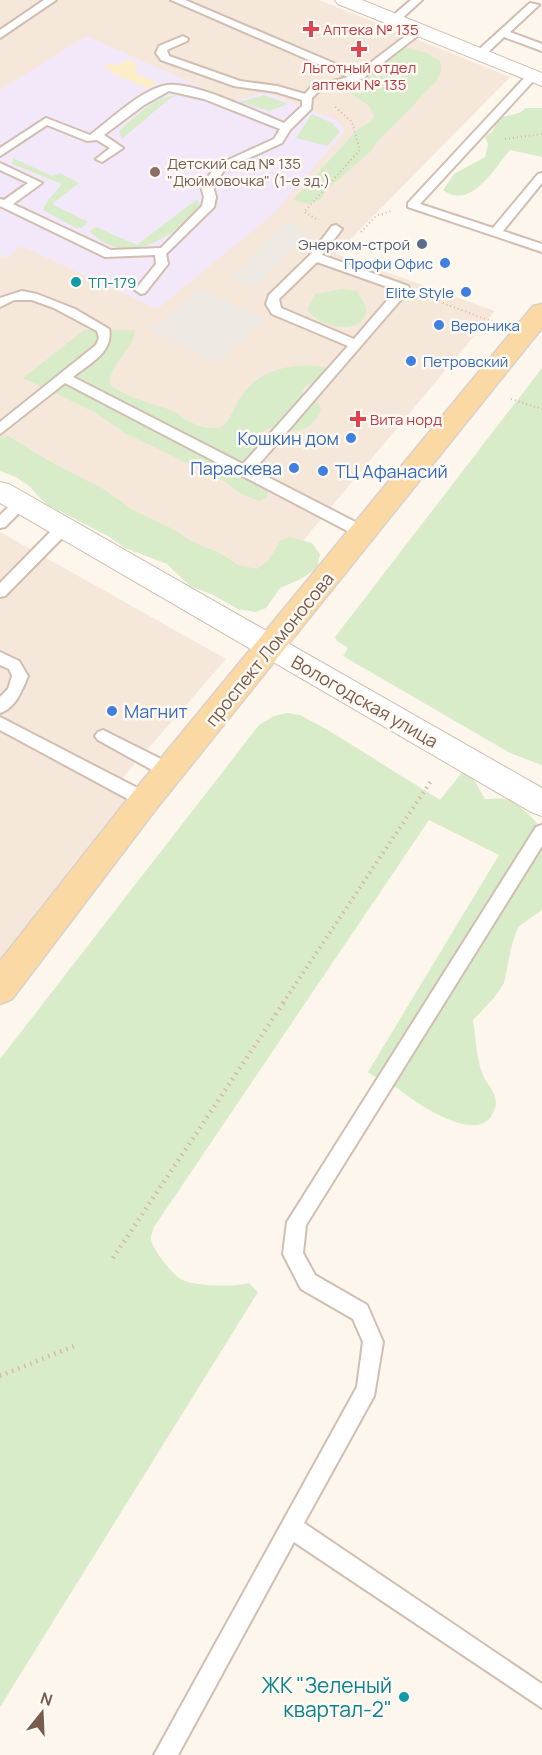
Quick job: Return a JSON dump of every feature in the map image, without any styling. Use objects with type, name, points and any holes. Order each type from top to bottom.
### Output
[{"type":"main road","name":"проспект Ломоносова","points":[[0,988],[145,800],[542,312]]},
{"type":"street","points":[[345,0],[537,78]]},
{"type":"street","name":"Вологодская улица","points":[[10,497],[542,803]]},
{"type":"lane","points":[[0,35],[51,0]]},
{"type":"lane","points":[[177,0],[358,77]]},
{"type":"lane","points":[[394,20],[417,0]]},
{"type":"lane","points":[[479,55],[534,5]]},
{"type":"lane","points":[[0,22],[12,25]]},
{"type":"lane","points":[[3,203],[109,254],[164,251],[208,207],[210,197],[207,186],[221,168],[278,141],[286,128],[307,107],[307,98],[315,89],[358,77],[420,30]]},
{"type":"lane","points":[[502,33],[542,48]]},
{"type":"lane","points":[[183,39],[163,48],[161,53],[165,58],[238,84],[277,89],[307,98]]},
{"type":"lane","points":[[537,78],[412,205],[542,248]]},
{"type":"lane","points":[[0,153],[46,121],[91,139],[156,93],[170,87],[193,93],[286,128]]},
{"type":"lane","points":[[97,135],[117,148],[102,159]]},
{"type":"lane","points":[[0,166],[36,183],[3,203]]},
{"type":"lane","points":[[495,232],[542,176]]},
{"type":"lane","points":[[336,229],[315,257],[273,298],[272,304],[276,311],[356,344]]},
{"type":"lane","points":[[141,290],[162,264],[160,251]]},
{"type":"lane","points":[[244,472],[404,289],[315,257]]},
{"type":"lane","points":[[0,303],[10,296],[39,297],[103,329],[105,338],[102,348],[0,429]]},
{"type":"lane","points":[[66,378],[364,533]]},
{"type":"lane","points":[[0,523],[10,497]]},
{"type":"lane","points":[[0,592],[64,527]]},
{"type":"lane","points":[[0,658],[14,665],[20,676],[14,692],[0,707]]},
{"type":"lane","points":[[0,723],[145,800]]},
{"type":"lane","points":[[103,736],[169,771]]},
{"type":"lane","points":[[165,1755],[367,1389],[373,1342],[360,1312],[308,1282],[293,1254],[297,1222],[542,832]]},
{"type":"lane","points":[[291,1527],[542,1697]]},
{"type":"path","points":[[315,89],[352,122],[360,150],[304,212],[336,229]]},
{"type":"path","points":[[331,263],[376,216],[412,205]]},
{"type":"path","points":[[404,289],[504,326]]},
{"type":"path","points":[[511,399],[542,409]]},
{"type":"path","points":[[113,1258],[431,781]]},
{"type":"path","points":[[0,1376],[74,1346]]},
{"type":"shaded area","points":[[0,0],[319,0],[510,77],[336,254],[495,311],[260,592],[0,458]]},
{"type":"shaded area","name":"Детский сад № 135 \"Дюймовочка\" (1-е зд.)","points":[[86,36],[233,101],[266,92],[337,120],[346,130],[273,214],[157,309],[21,246],[6,258],[0,255],[0,90]]},
{"type":"shaded area","points":[[286,222],[310,230],[256,287],[231,278]]},
{"type":"shaded area","points":[[199,289],[265,319],[217,363],[150,331]]},
{"type":"shaded area","points":[[0,532],[226,659],[120,781],[141,794],[0,965]]},
{"type":"green space","points":[[408,48],[426,53],[440,61],[440,74],[437,79],[372,150],[329,188],[320,200],[309,204],[293,200],[358,129],[370,122],[374,116],[369,106],[346,90],[351,78],[335,65],[358,64],[372,59],[389,58],[402,49]]},
{"type":"green space","points":[[177,95],[169,99],[122,139],[119,131],[139,114],[161,99]]},
{"type":"green space","points":[[264,95],[288,104],[269,111],[240,102]]},
{"type":"green space","points":[[526,108],[542,108],[542,157],[510,150],[490,176],[473,191],[463,195],[453,195],[443,190],[454,174],[485,157],[488,144],[485,137],[492,132],[497,122],[503,117],[519,113]]},
{"type":"green space","points":[[312,114],[332,123],[340,132],[327,146],[296,138]]},
{"type":"green space","points":[[13,158],[52,176],[60,173],[79,183],[52,204],[88,222],[82,228],[76,228],[43,210],[48,200],[62,184],[12,164]]},
{"type":"green space","points":[[197,199],[200,205],[189,217],[163,238],[148,245],[118,248],[104,242],[89,231],[96,227],[137,245]]},
{"type":"green space","points":[[342,289],[357,291],[366,307],[362,321],[347,327],[328,324],[307,310],[315,294]]},
{"type":"green space","points":[[84,330],[135,330],[130,345],[113,370],[110,385],[130,396],[169,410],[199,426],[218,428],[223,425],[246,390],[266,374],[291,367],[317,366],[330,368],[335,375],[333,380],[308,385],[302,392],[320,405],[321,410],[314,422],[306,428],[297,430],[272,428],[265,430],[259,436],[256,451],[268,490],[266,498],[259,501],[241,494],[224,481],[125,433],[94,412],[23,378]]},
{"type":"green space","points":[[542,368],[542,765],[510,753],[343,656],[348,648],[335,637]]},
{"type":"green space","points":[[8,436],[103,489],[133,510],[175,530],[191,541],[220,553],[238,565],[257,569],[269,560],[280,541],[290,537],[312,543],[320,554],[317,568],[301,579],[280,588],[266,608],[255,612],[238,609],[211,594],[190,586],[167,564],[125,548],[108,536],[46,504],[29,486],[16,477],[0,471],[0,437]]},
{"type":"green space","points":[[287,713],[300,715],[328,730],[440,800],[464,770],[472,776],[485,799],[510,800],[542,830],[542,910],[518,927],[504,983],[493,999],[473,1020],[479,1062],[496,1099],[495,1108],[488,1120],[477,1125],[463,1124],[417,1103],[394,1086],[368,1072],[499,855],[429,820],[154,1227],[151,1237],[152,1244],[179,1278],[193,1283],[214,1285],[249,1283],[258,1292],[0,1707],[0,1059],[259,725],[274,716]]},
{"type":"sand","points":[[128,59],[136,63],[136,73],[157,83],[147,88],[112,73],[103,63],[118,65]]},
{"type":"place","name":"Аптека № 135","points":[[311,29]]},
{"type":"place","name":"Льготный отдел аптеки № 135","points":[[359,49]]},
{"type":"place","name":"Детский сад № 135 \"Дюймовочка\" (1-е зд.)","points":[[155,172]]},
{"type":"place","name":"Энерком-строй","points":[[422,244]]},
{"type":"place","name":"Профи Офис","points":[[445,263]]},
{"type":"place","name":"ТП-179","points":[[76,282]]},
{"type":"place","name":"Elite Style","points":[[466,292]]},
{"type":"place","name":"Вероника","points":[[439,325]]},
{"type":"place","name":"Петровский","points":[[411,361]]},
{"type":"place","name":"Вита норд","points":[[358,419]]},
{"type":"place","name":"Кошкин дом","points":[[351,438]]},
{"type":"place","name":"Параскева","points":[[294,468]]},
{"type":"place","name":"ТЦ Афанасий","points":[[323,471]]},
{"type":"place","name":"Магнит","points":[[112,711]]},
{"type":"place","name":"ЖК \"Зеленый квартал-2\"","points":[[404,1697]]}]
